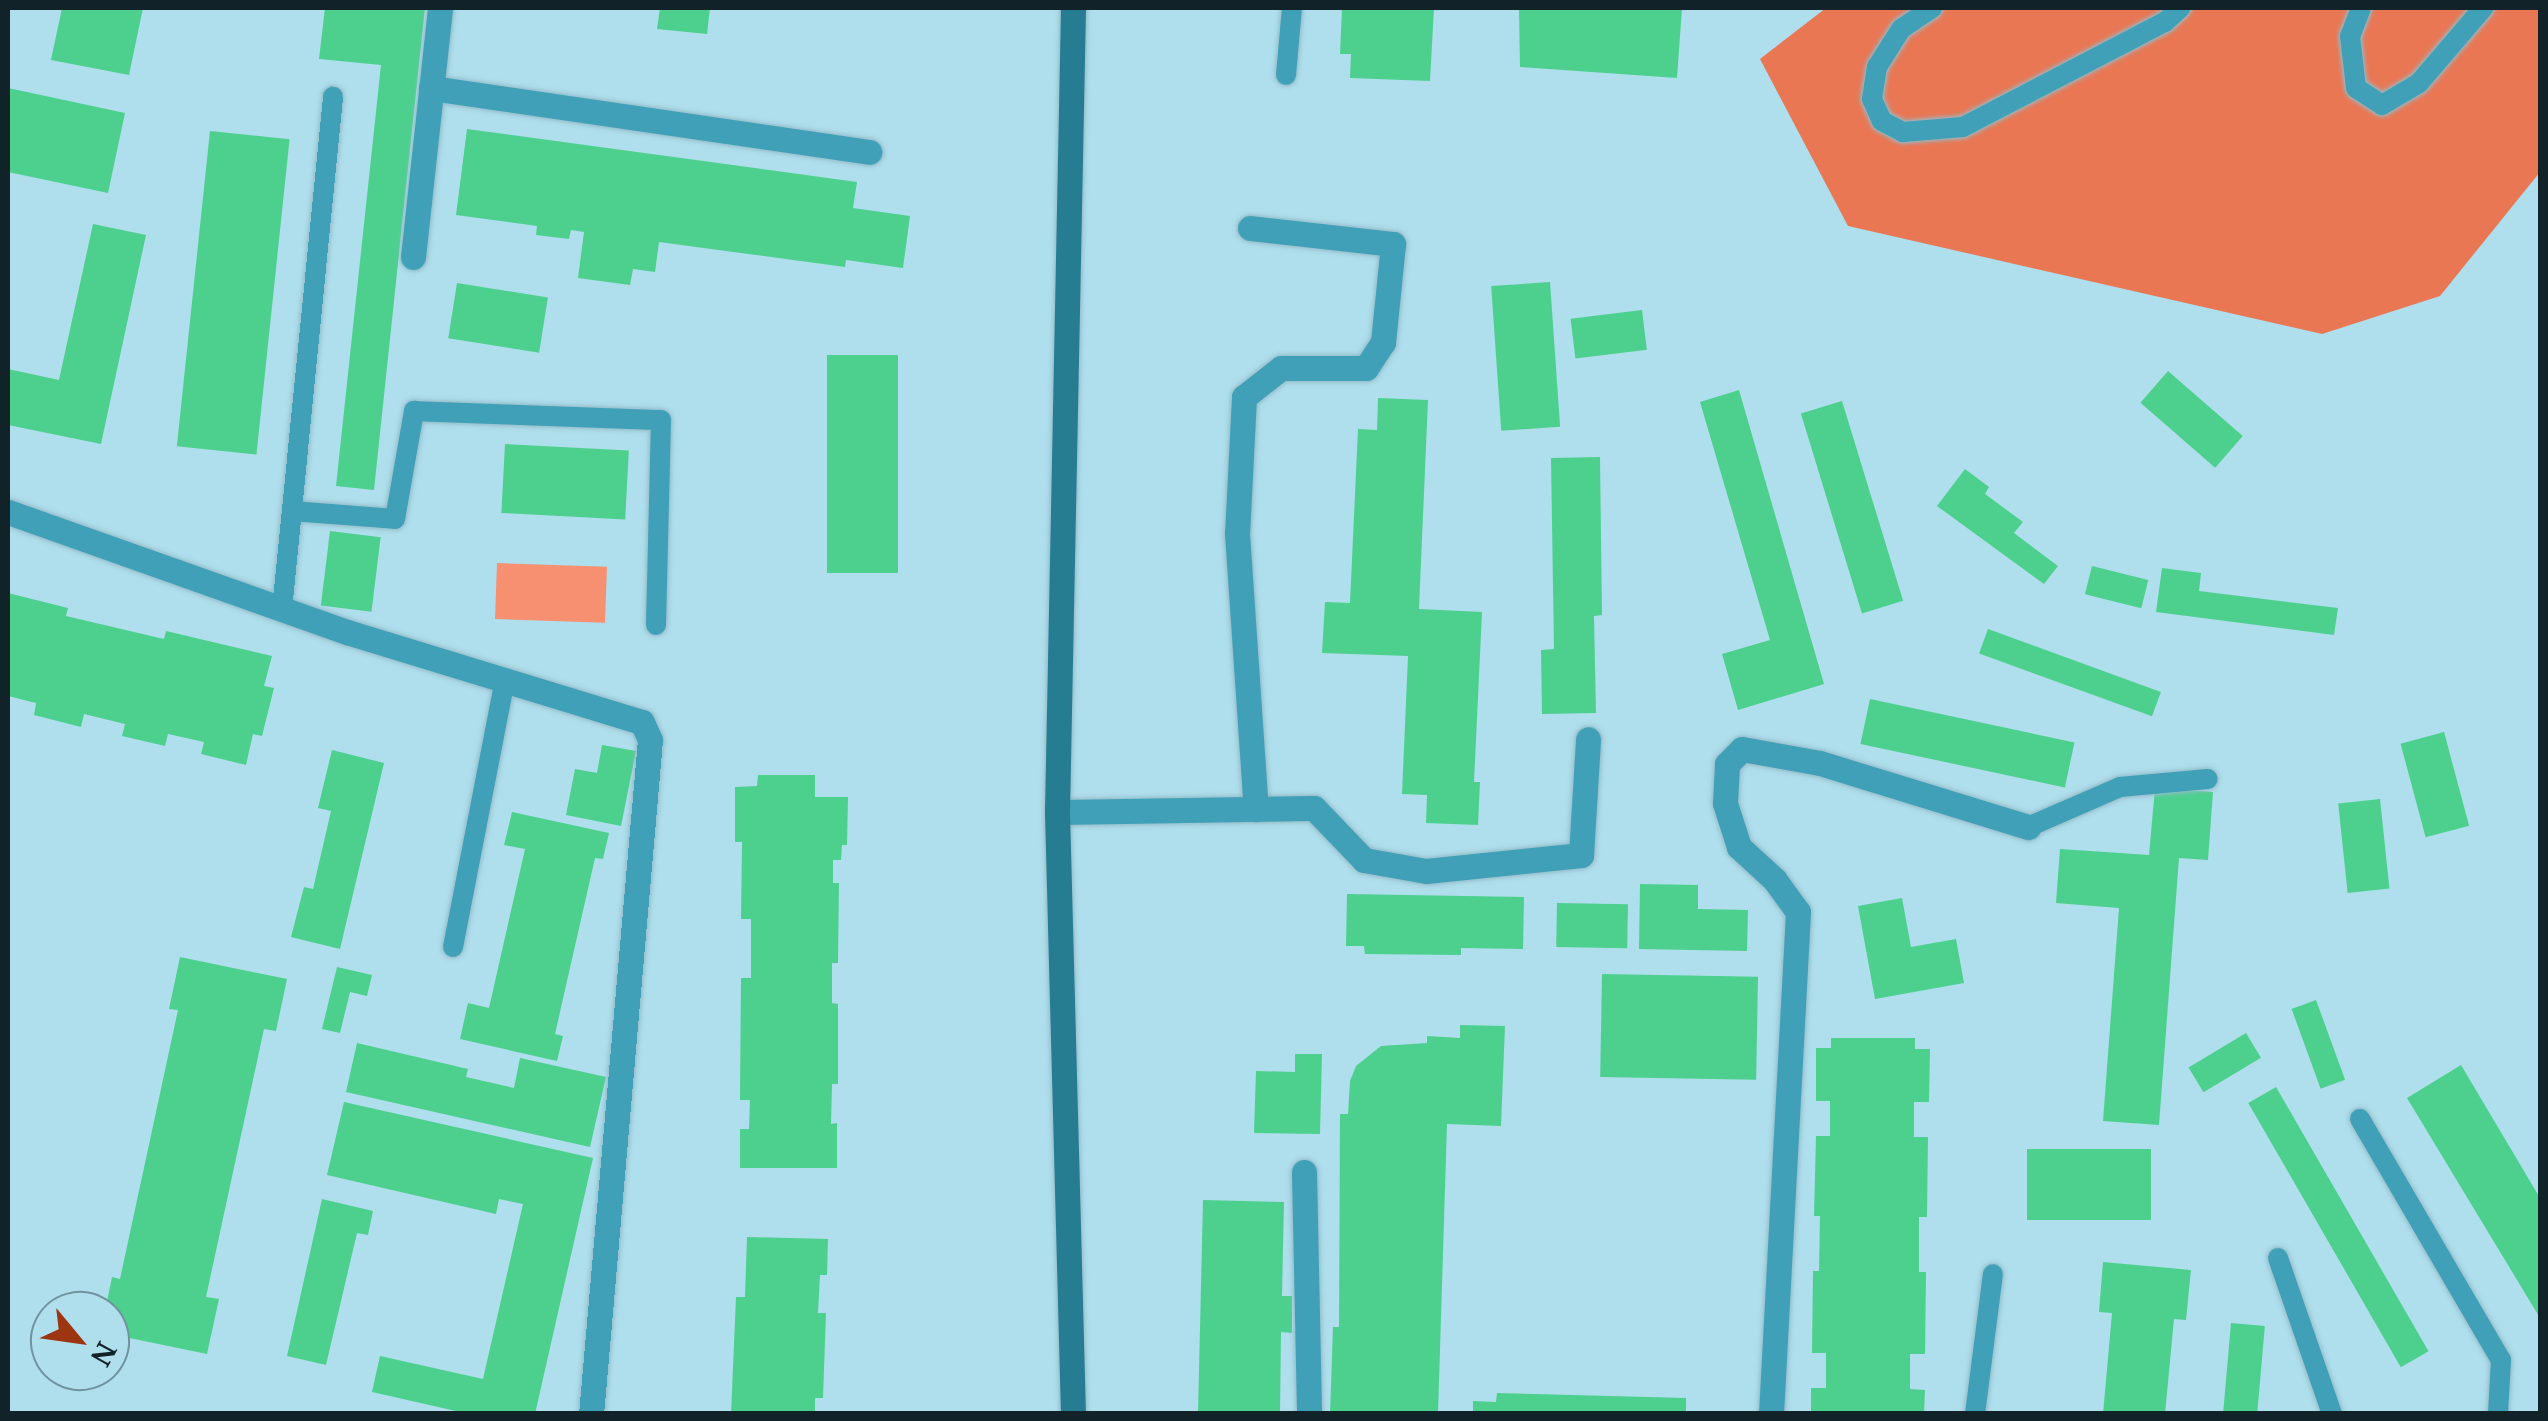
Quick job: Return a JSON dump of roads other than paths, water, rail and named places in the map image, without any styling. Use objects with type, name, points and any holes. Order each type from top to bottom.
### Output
[{"type":"main road","points":[[1073,8],[1058,812],[1073,1414]]},
{"type":"street","points":[[413,256],[440,8]]},
{"type":"street","points":[[431,88],[869,152]]},
{"type":"street","points":[[1250,228],[1393,244],[1383,342],[1366,368],[1281,368],[1244,397],[1237,533],[1256,809]]},
{"type":"street","points":[[8,512],[282,610],[642,722],[650,740],[591,1414]]},
{"type":"street","points":[[1058,812],[1314,808],[1364,860],[1426,872],[1580,854],[1588,739]]},
{"type":"street","points":[[1772,1414],[1798,912],[1775,880],[1739,847],[1724,804],[1728,764],[1742,749],[1820,763],[2028,827]]},
{"type":"street","points":[[1304,1172],[1309,1414]]},
{"type":"lane","points":[[1286,76],[1292,8]]},
{"type":"lane","points":[[1932,8],[1901,29],[1878,67],[1872,99],[1882,121],[1903,132],[1963,127],[2165,22],[2180,8]]},
{"type":"lane","points":[[2361,8],[2350,36],[2356,88],[2382,104],[2419,83],[2483,8]]},
{"type":"lane","points":[[282,610],[333,98]]},
{"type":"lane","points":[[292,510],[394,519],[414,411],[661,420],[656,625]]},
{"type":"lane","points":[[452,947],[505,680]]},
{"type":"lane","points":[[2028,827],[2120,786],[2208,779]]},
{"type":"lane","points":[[2360,1120],[2500,1360],[2498,1414]]},
{"type":"lane","points":[[2278,1258],[2332,1414]]},
{"type":"lane","points":[[1975,1414],[1993,1274]]}]
